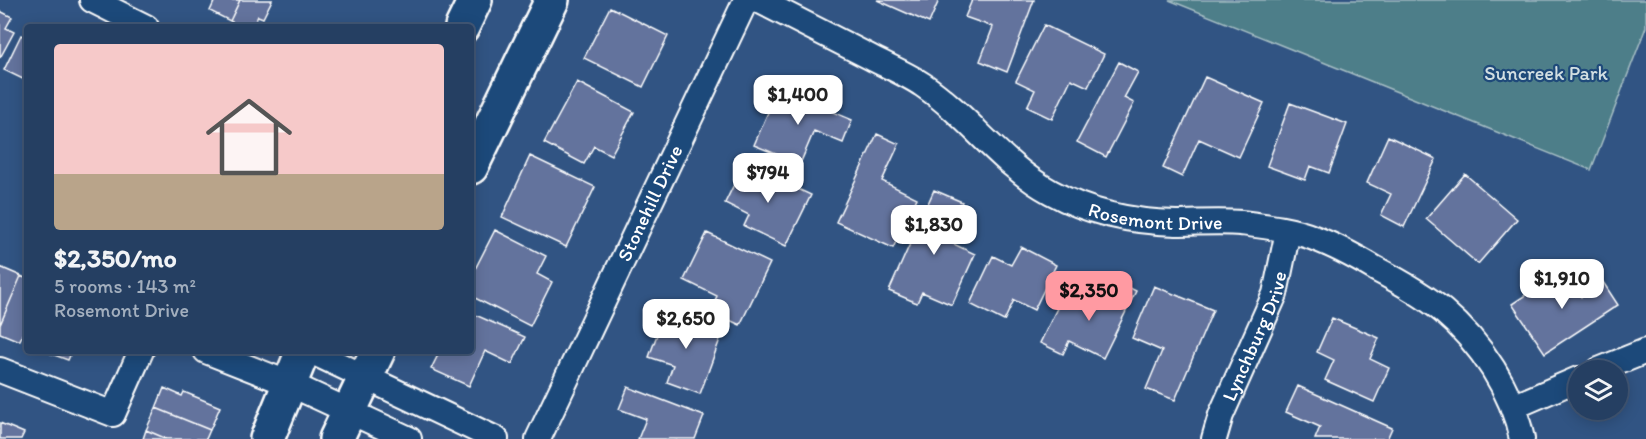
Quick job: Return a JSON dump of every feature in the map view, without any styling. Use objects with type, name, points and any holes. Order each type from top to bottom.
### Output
[{"type":"main road","points":[[463,24],[475,0]]},
{"type":"main road","points":[[474,161],[552,0]]},
{"type":"main road","points":[[267,439],[302,354]]},
{"type":"main road","points":[[343,425],[371,364]]},
{"type":"street","points":[[92,0],[140,24]]},
{"type":"street","name":"Stonehill Drive","points":[[538,439],[746,0]]},
{"type":"street","name":"Rosemont Drive","points":[[758,0],[922,84],[962,114],[1001,156],[1051,192],[1081,205],[1139,221],[1239,223],[1313,237],[1346,252],[1413,289],[1443,311],[1469,336],[1486,359],[1513,407],[1522,439]]},
{"type":"street","name":"Lynchburg Drive","points":[[1214,439],[1221,415],[1275,294],[1288,231]]},
{"type":"street","points":[[1624,360],[1646,351]]},
{"type":"street","points":[[0,370],[113,414],[140,354]]},
{"type":"street","points":[[214,354],[290,384],[343,425],[409,439]]},
{"type":"street","points":[[324,354],[371,364],[496,439]]},
{"type":"street","points":[[1513,407],[1568,384]]},
{"type":"green space","name":"Suncreek Park","points":[[1169,0],[1646,0],[1646,27],[1591,170]]},
{"type":"building","points":[[215,0],[240,0],[230,21],[210,11]]},
{"type":"building","points":[[240,0],[272,0],[263,18],[258,16],[254,24],[236,24],[230,21]]},
{"type":"building","points":[[877,0],[939,0],[929,23]]},
{"type":"building","points":[[972,0],[1034,0],[1007,72],[980,61],[993,27],[965,17]]},
{"type":"building","points":[[610,7],[668,36],[643,87],[584,58]]},
{"type":"building","points":[[0,11],[12,17],[6,28],[14,32],[0,58]]},
{"type":"building","points":[[1044,25],[1104,54],[1088,87],[1071,79],[1052,119],[1027,107],[1035,90],[1016,81]]},
{"type":"building","points":[[21,35],[24,36],[24,80],[4,70]]},
{"type":"building","points":[[1119,62],[1138,72],[1124,98],[1134,103],[1106,157],[1077,142]]},
{"type":"building","points":[[1205,77],[1264,103],[1239,157],[1199,139],[1182,177],[1163,168]]},
{"type":"building","points":[[577,82],[634,112],[611,155],[594,146],[584,164],[544,143]]},
{"type":"building","points":[[778,89],[852,120],[843,143],[814,131],[800,164],[754,145]]},
{"type":"building","points":[[1290,103],[1347,124],[1329,173],[1310,166],[1305,180],[1267,166]]},
{"type":"building","points":[[877,134],[899,144],[882,181],[917,198],[893,248],[836,222]]},
{"type":"building","points":[[1388,136],[1436,159],[1404,227],[1381,215],[1391,194],[1367,183]]},
{"type":"building","points":[[530,156],[595,187],[566,247],[502,217]]},
{"type":"building","points":[[744,164],[811,195],[786,246],[744,226],[749,215],[725,203]]},
{"type":"building","points":[[1465,174],[1517,219],[1478,264],[1426,219]]},
{"type":"building","points":[[934,190],[962,202],[945,240],[975,254],[952,305],[922,292],[917,303],[889,291]]},
{"type":"building","points":[[495,230],[546,256],[537,274],[552,282],[530,326],[474,298],[474,271]]},
{"type":"building","points":[[707,233],[770,263],[740,325],[710,311],[717,296],[684,280]]},
{"type":"building","points":[[1021,247],[1056,265],[1034,310],[1014,300],[1004,321],[970,304],[993,256],[1011,265]]},
{"type":"building","points":[[0,267],[21,276],[0,325]]},
{"type":"building","points":[[1565,269],[1581,297],[1603,282],[1618,305],[1545,353],[1512,304]]},
{"type":"building","points":[[21,276],[24,278],[24,331],[20,340],[0,333],[0,325]]},
{"type":"building","points":[[1113,279],[1136,291],[1103,358],[1069,341],[1063,354],[1040,343],[1064,294],[1098,311]]},
{"type":"building","points":[[1154,286],[1213,310],[1175,400],[1146,389],[1162,351],[1132,338]]},
{"type":"building","points":[[666,310],[723,331],[700,394],[667,382],[673,365],[649,357]]},
{"type":"building","points":[[474,314],[525,337],[512,364],[485,351],[469,386],[431,369],[438,354],[474,354]]},
{"type":"building","points":[[1332,318],[1379,338],[1370,359],[1389,368],[1374,402],[1325,380],[1334,360],[1317,352]]},
{"type":"building","points":[[52,354],[71,354],[68,360]]},
{"type":"building","points":[[1298,386],[1392,428],[1387,439],[1315,439],[1320,427],[1286,412]]},
{"type":"building","points":[[628,387],[704,416],[695,439],[638,439],[646,419],[619,409]]},
{"type":"building","points":[[164,388],[182,396],[184,392],[220,407],[210,430],[156,408]]},
{"type":"building","points":[[156,408],[210,430],[206,439],[167,439],[146,430]]},
{"type":"building","points":[[0,423],[24,433],[21,439],[0,439]]},
{"type":"building","points":[[146,430],[167,439],[143,439]]}]
